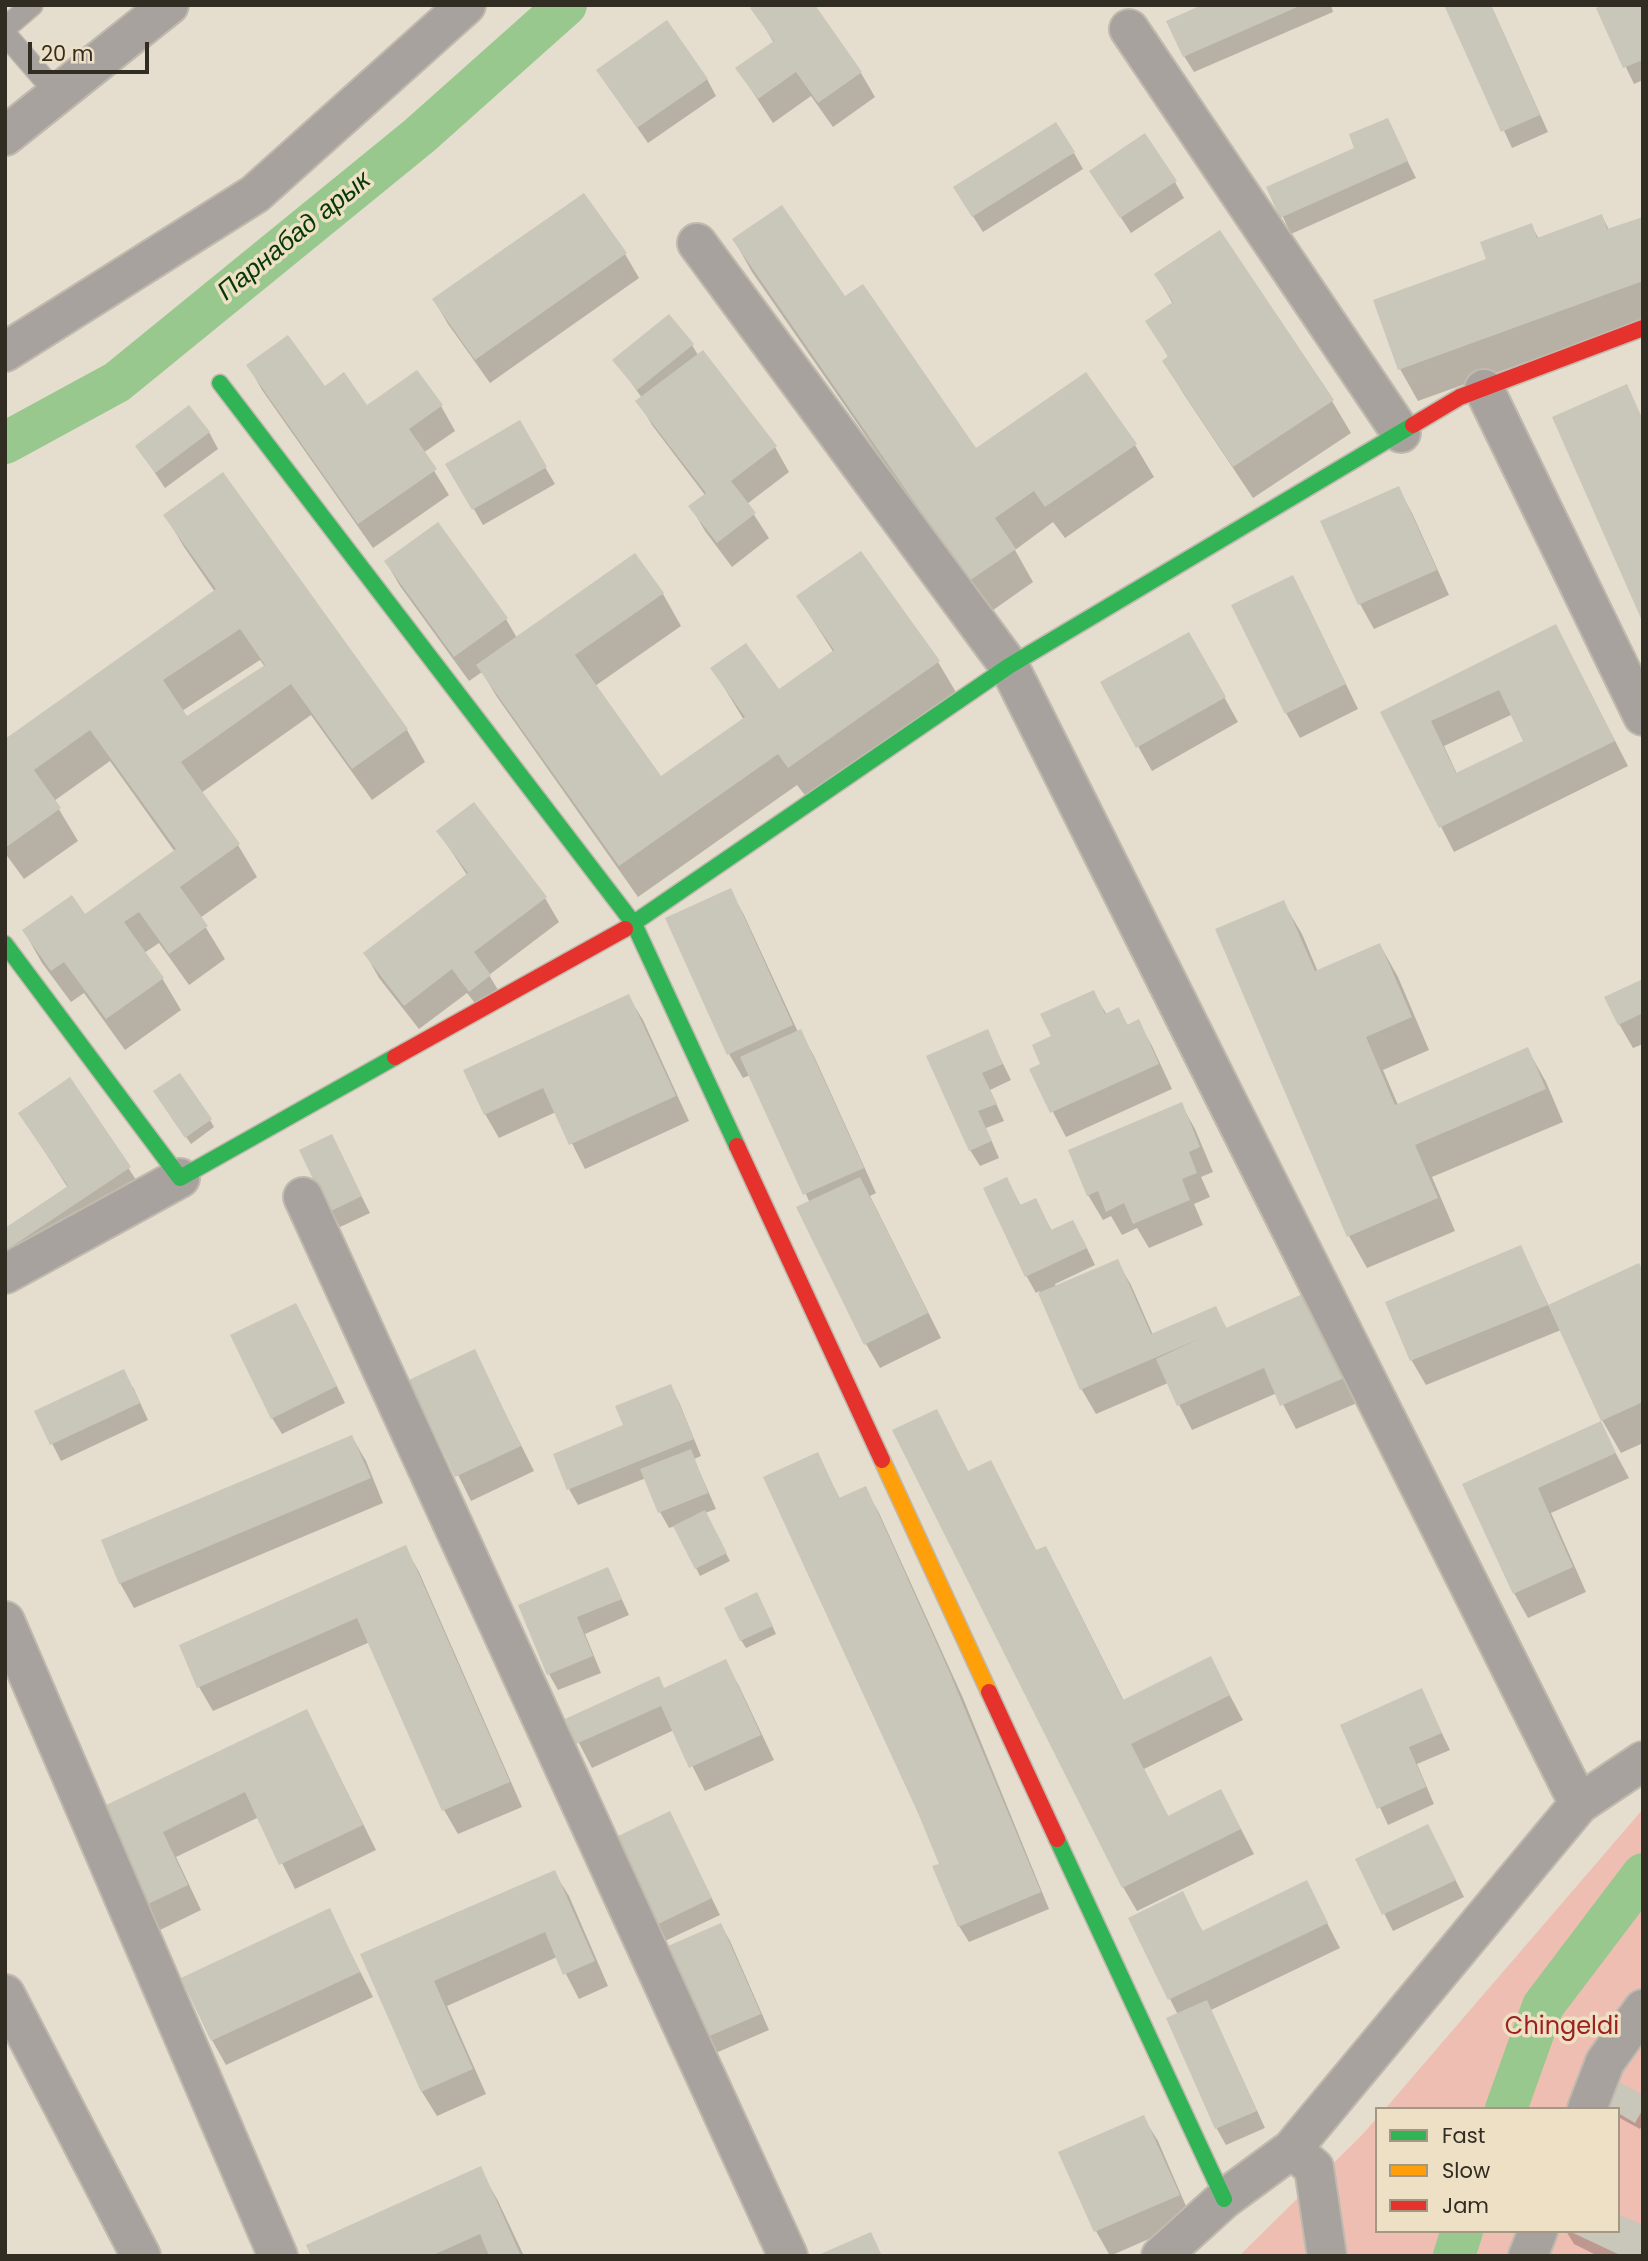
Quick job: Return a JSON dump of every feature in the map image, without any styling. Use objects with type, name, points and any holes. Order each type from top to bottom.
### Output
[{"type":"street","points":[[5,136],[169,5]]},
{"type":"street","points":[[5,352],[255,194],[466,5]]},
{"type":"street","points":[[1129,29],[1401,433]]},
{"type":"street","points":[[697,243],[1009,666],[1578,1804]]},
{"type":"street","points":[[5,1274],[634,924],[1009,666],[1460,397],[1643,328]]},
{"type":"street","points":[[220,383],[634,924],[1224,2199]]},
{"type":"street","points":[[1484,388],[1643,716]]},
{"type":"street","points":[[5,944],[180,1178]]},
{"type":"street","points":[[303,1197],[789,2256]]},
{"type":"street","points":[[5,1621],[278,2256]]},
{"type":"street","points":[[1161,2256],[1224,2199],[1292,2149],[1578,1804],[1643,1761]]},
{"type":"street","points":[[5,1994],[141,2256]]},
{"type":"street","points":[[1588,2107],[1605,2062],[1643,2009]]},
{"type":"street","points":[[1292,2149],[1314,2168],[1327,2256]]},
{"type":"street","points":[[1528,2256],[1537,2233]]},
{"type":"lane","points":[[5,28],[32,5]]},
{"type":"lane","points":[[5,34],[57,94]]},
{"type":"green space","name":"Chingeldi","points":[[1643,1809],[1643,2256],[1239,2256],[1375,2120],[1375,2233],[1620,2233],[1620,2107],[1387,2107]]},
{"type":"building","points":[[754,5],[815,5],[862,72],[818,103],[796,72],[758,99],[735,68],[774,41],[750,8]]},
{"type":"building","points":[[1202,5],[1302,5],[1183,57],[1166,21]]},
{"type":"building","points":[[1444,5],[1491,5],[1540,115],[1501,132]]},
{"type":"building","points":[[1602,5],[1643,5],[1643,60],[1623,68],[1596,8]]},
{"type":"building","points":[[667,20],[708,79],[637,128],[596,70]]},
{"type":"building","points":[[1388,118],[1408,161],[1280,218],[1266,187],[1354,148],[1349,134]]},
{"type":"building","points":[[1056,122],[1075,152],[972,217],[953,187]]},
{"type":"building","points":[[1145,133],[1177,181],[1120,218],[1089,171]]},
{"type":"building","points":[[584,193],[627,253],[475,360],[432,299]]},
{"type":"building","points":[[782,205],[845,296],[863,284],[976,448],[1086,372],[1137,444],[1045,507],[1034,491],[995,518],[1016,549],[969,581],[732,239]]},
{"type":"building","points":[[1602,214],[1607,229],[1643,217],[1643,281],[1398,370],[1373,300],[1486,259],[1480,242],[1532,223],[1537,238]]},
{"type":"building","points":[[1220,230],[1334,400],[1233,467],[1162,361],[1168,356],[1145,321],[1173,302],[1154,274]]},
{"type":"building","points":[[669,314],[694,344],[637,390],[612,360]]},
{"type":"building","points":[[288,335],[325,386],[344,372],[367,405],[417,370],[443,405],[409,429],[437,469],[358,524],[246,365]]},
{"type":"building","points":[[703,350],[777,446],[731,481],[756,513],[717,543],[688,506],[706,493],[635,401]]},
{"type":"building","points":[[1627,384],[1643,420],[1643,623],[1552,417]]},
{"type":"building","points":[[189,405],[210,432],[155,473],[135,446]]},
{"type":"building","points":[[520,420],[547,467],[472,510],[445,464]]},
{"type":"building","points":[[223,472],[408,729],[352,769],[291,684],[181,762],[240,844],[180,887],[208,926],[169,954],[139,912],[124,922],[164,978],[106,1019],[64,962],[51,971],[22,930],[72,895],[85,914],[176,849],[90,730],[34,770],[61,808],[5,848],[5,739],[216,589],[163,515]],"holes":[[[240,629],[265,665],[187,716],[163,680]]]},
{"type":"building","points":[[1399,486],[1437,570],[1358,605],[1320,521]]},
{"type":"building","points":[[438,522],[508,618],[454,657],[384,561]]},
{"type":"building","points":[[861,551],[940,661],[788,768],[778,754],[619,866],[476,665],[635,553],[664,593],[575,655],[661,776],[745,717],[710,668],[746,643],[779,689],[834,650],[796,596]]},
{"type":"building","points":[[1293,575],[1346,684],[1285,714],[1231,605]]},
{"type":"building","points":[[1556,624],[1615,741],[1439,828],[1380,712]],"holes":[[[1499,690],[1523,741],[1456,773],[1431,721]]]},
{"type":"building","points":[[1189,632],[1226,697],[1136,748],[1100,682]]},
{"type":"building","points":[[474,802],[547,897],[474,952],[491,975],[469,992],[452,969],[404,1006],[363,953],[468,873],[436,831]]},
{"type":"building","points":[[731,888],[793,1025],[727,1055],[665,918]]},
{"type":"building","points":[[1284,900],[1315,971],[1380,943],[1412,1017],[1366,1037],[1395,1105],[1528,1047],[1546,1089],[1415,1145],[1438,1198],[1347,1237],[1215,929]]},
{"type":"building","points":[[1643,979],[1643,1013],[1618,1025],[1604,997]]},
{"type":"building","points":[[1094,990],[1105,1014],[1119,1007],[1127,1025],[1139,1019],[1159,1064],[1050,1113],[1029,1069],[1040,1064],[1032,1045],[1051,1036],[1040,1014]]},
{"type":"building","points":[[629,994],[676,1096],[569,1145],[543,1088],[484,1115],[463,1070]]},
{"type":"building","points":[[801,1029],[864,1168],[803,1195],[740,1057]]},
{"type":"building","points":[[988,1029],[1003,1064],[982,1073],[997,1104],[978,1111],[992,1141],[969,1151],[926,1056]]},
{"type":"building","points":[[180,1073],[212,1119],[185,1138],[153,1091]]},
{"type":"building","points":[[70,1077],[131,1167],[5,1251],[5,1228],[68,1186],[18,1113]]},
{"type":"building","points":[[1182,1102],[1200,1147],[1189,1152],[1197,1173],[1182,1179],[1190,1200],[1133,1224],[1124,1203],[1106,1212],[1098,1191],[1087,1196],[1068,1150]]},
{"type":"building","points":[[332,1134],[362,1196],[329,1212],[299,1150]]},
{"type":"building","points":[[860,1177],[928,1313],[864,1345],[796,1207]]},
{"type":"building","points":[[1007,1177],[1020,1205],[1036,1198],[1051,1230],[1073,1220],[1087,1248],[1025,1277],[983,1188]]},
{"type":"building","points":[[1521,1245],[1548,1305],[1410,1361],[1385,1302]]},
{"type":"building","points":[[1118,1259],[1151,1334],[1216,1306],[1226,1328],[1307,1292],[1344,1378],[1280,1406],[1264,1368],[1177,1406],[1156,1359],[1201,1338],[1080,1390],[1038,1293]]},
{"type":"building","points":[[1639,1263],[1643,1271],[1643,1402],[1601,1421],[1548,1305]]},
{"type":"building","points":[[296,1303],[337,1386],[271,1419],[230,1335]]},
{"type":"building","points":[[475,1349],[521,1446],[455,1477],[409,1380]]},
{"type":"building","points":[[124,1369],[140,1403],[50,1445],[34,1411]]},
{"type":"building","points":[[671,1384],[694,1439],[567,1490],[553,1454],[623,1425],[615,1406]]},
{"type":"building","points":[[937,1409],[968,1471],[991,1460],[1036,1550],[1046,1546],[1123,1700],[1211,1656],[1230,1695],[1131,1744],[1168,1816],[1221,1789],[1241,1829],[1122,1888],[892,1430]]},
{"type":"building","points":[[1601,1421],[1616,1453],[1538,1488],[1573,1567],[1513,1594],[1462,1484]]},
{"type":"building","points":[[352,1435],[371,1478],[119,1584],[101,1540]]},
{"type":"building","points":[[691,1449],[708,1493],[658,1513],[640,1469]]},
{"type":"building","points":[[818,1452],[839,1498],[866,1486],[949,1671],[1041,1892],[958,1927],[932,1866],[939,1864],[918,1813],[763,1477]]},
{"type":"building","points":[[705,1510],[727,1553],[695,1569],[673,1526]]},
{"type":"building","points":[[406,1545],[510,1782],[442,1811],[357,1618],[197,1688],[179,1645]]},
{"type":"building","points":[[608,1567],[622,1599],[577,1617],[593,1656],[547,1675],[518,1605]]},
{"type":"building","points":[[757,1592],[773,1626],[740,1641],[724,1608]]},
{"type":"building","points":[[726,1659],[761,1735],[689,1768],[661,1706],[576,1744],[565,1719],[659,1676],[664,1688]]},
{"type":"building","points":[[1422,1688],[1442,1733],[1409,1747],[1426,1787],[1377,1809],[1340,1725]]},
{"type":"building","points":[[307,1709],[363,1825],[279,1865],[245,1792],[163,1832],[188,1885],[144,1906],[98,1809]]},
{"type":"building","points":[[670,1811],[712,1898],[652,1927],[610,1840]]},
{"type":"building","points":[[1428,1824],[1456,1880],[1382,1915],[1355,1859]]},
{"type":"building","points":[[555,1870],[595,1961],[563,1975],[545,1932],[434,1981],[473,2069],[421,2092],[360,1954]]},
{"type":"building","points":[[1307,1880],[1328,1923],[1168,2000],[1128,1918],[1183,1891],[1202,1931]]},
{"type":"building","points":[[330,1908],[360,1972],[211,2041],[181,1978]]},
{"type":"building","points":[[721,1923],[761,2014],[700,2040],[661,1949]]},
{"type":"building","points":[[1207,2000],[1257,2111],[1215,2129],[1166,2018]]},
{"type":"building","points":[[1604,2074],[1643,2095],[1643,2109],[1635,2123],[1620,2114],[1620,2107],[1607,2107],[1591,2098]]},
{"type":"building","points":[[1144,2115],[1180,2195],[1094,2232],[1058,2152]]},
{"type":"building","points":[[481,2166],[521,2256],[489,2256],[480,2234],[431,2256],[311,2256],[306,2245]]},
{"type":"building","points":[[1620,2215],[1643,2225],[1643,2256],[1622,2256],[1573,2233],[1620,2233]]},
{"type":"building","points":[[871,2232],[882,2256],[816,2256]]},
{"type":"waterway","name":"Парнабад арык","points":[[5,443],[117,382],[419,136],[566,5]]},
{"type":"waterway","points":[[1507,2107],[1543,2006],[1643,1874]]},
{"type":"waterway","points":[[1454,2256],[1461,2233]]},
{"type":"traffic: fast","points":[[220,383],[634,924],[737,1146]]},
{"type":"traffic: fast","points":[[625,929],[1009,666],[1413,425]]},
{"type":"traffic: fast","points":[[5,944],[180,1178],[395,1057]]},
{"type":"traffic: fast","points":[[1057,1839],[1224,2199]]},
{"type":"traffic: slow","points":[[882,1460],[989,1692]]},
{"type":"traffic: jam","points":[[1413,425],[1460,397],[1643,328]]},
{"type":"traffic: jam","points":[[395,1057],[625,929]]},
{"type":"traffic: jam","points":[[737,1146],[882,1460]]},
{"type":"traffic: jam","points":[[989,1692],[1057,1839]]}]
